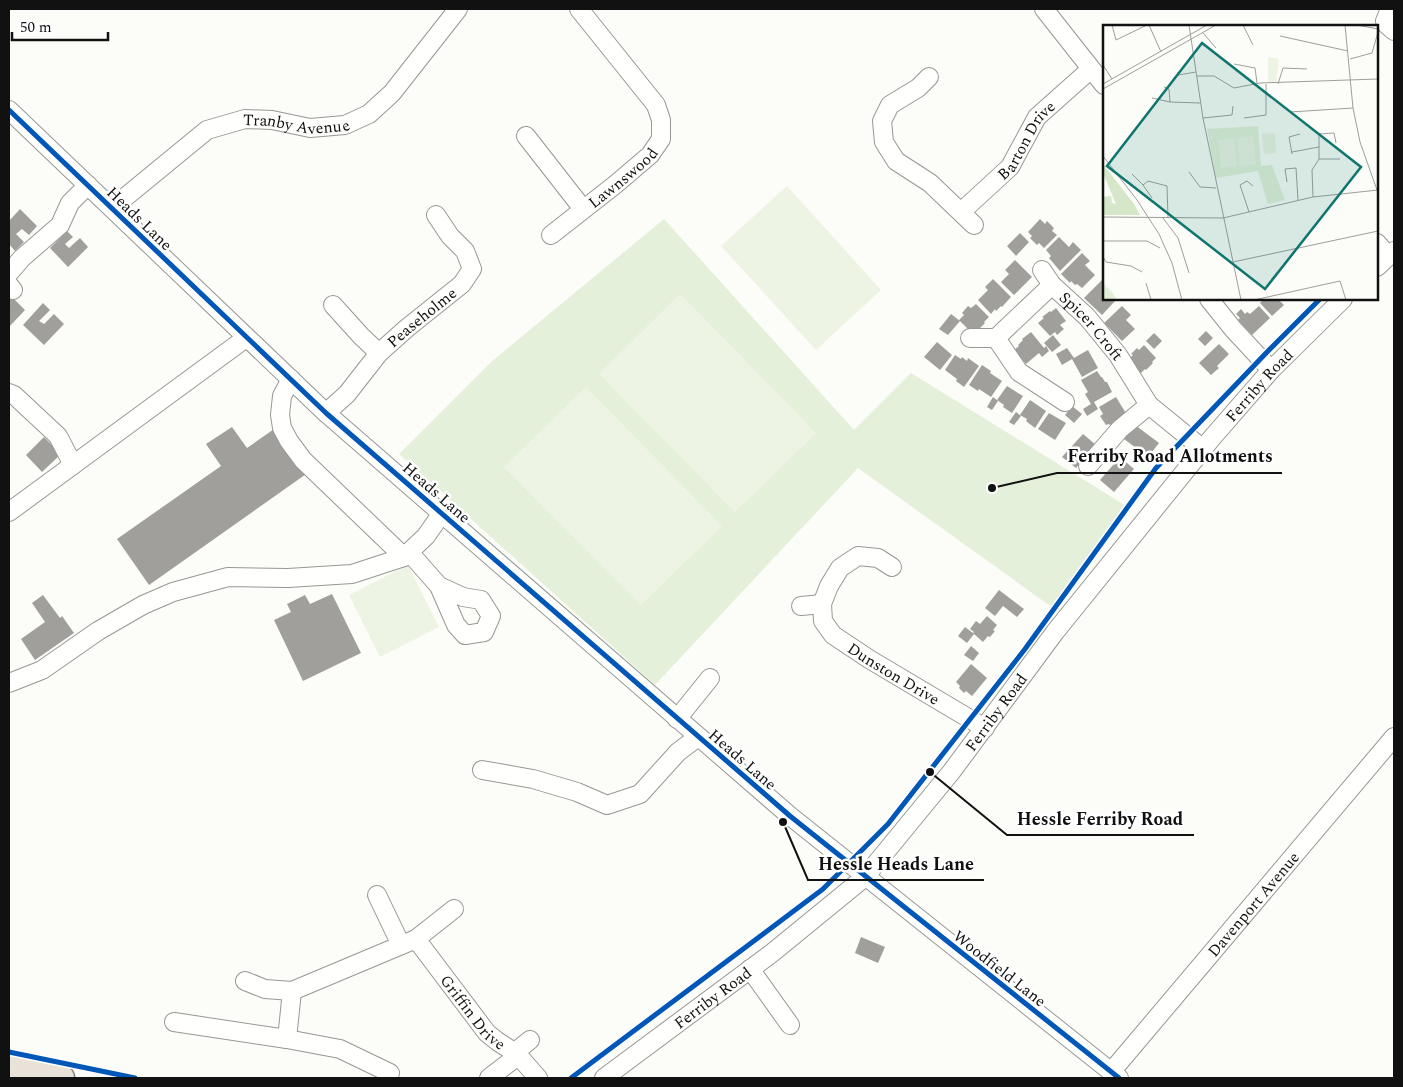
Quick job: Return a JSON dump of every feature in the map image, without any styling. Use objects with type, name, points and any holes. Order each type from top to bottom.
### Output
[{"type":"highway","points":[[9,1066],[60,1078]]},
{"type":"street","name":"Tranby Avenue","points":[[112,208],[208,130],[245,119],[272,120],[310,128],[345,125],[369,114],[392,93],[458,9]]},
{"type":"street","name":"Lawnswood","points":[[551,235],[650,155],[661,139],[661,120],[656,105],[579,9]]},
{"type":"street","points":[[1044,9],[1103,84]]},
{"type":"street","points":[[1390,9],[1385,21],[1394,31]]},
{"type":"street","name":"Barton Drive","points":[[962,212],[1010,167],[1036,117],[1091,69]]},
{"type":"street","points":[[929,77],[918,88],[890,104],[882,121],[884,142],[896,160],[930,183],[974,225]]},
{"type":"street","name":"Heads Lane","points":[[9,110],[326,414],[677,719],[790,816],[865,877]]},
{"type":"street","points":[[526,136],[584,210]]},
{"type":"street","points":[[10,283],[22,258],[60,226],[70,203],[88,185]]},
{"type":"street","name":"Peaseholme","points":[[326,414],[347,394],[379,353],[462,284],[472,269],[465,251],[450,236],[436,215]]},
{"type":"street","points":[[1378,245],[1386,258]]},
{"type":"street","points":[[1042,270],[1052,285]]},
{"type":"street","name":"Spicer Croft","points":[[996,338],[1052,285],[1087,317],[1118,355],[1148,404],[1203,449]]},
{"type":"street","points":[[1210,300],[1232,329],[1271,370]]},
{"type":"street","name":"Ferriby Road","points":[[604,1078],[772,953],[865,877],[952,771],[1055,632],[1203,449],[1271,370],[1342,300]]},
{"type":"street","points":[[332,305],[379,353]]},
{"type":"street","points":[[9,512],[246,338]]},
{"type":"street","points":[[970,338],[996,338],[1020,372],[1065,402]]},
{"type":"street","points":[[291,379],[282,396],[280,415],[282,428],[289,442],[303,460],[407,554],[439,586]]},
{"type":"street","points":[[9,393],[14,395],[58,436],[73,465]]},
{"type":"street","points":[[1088,466],[1120,429],[1148,404]]},
{"type":"street","points":[[9,683],[42,670],[98,631],[143,605],[173,592],[228,577],[288,578],[352,574],[407,554],[426,536],[442,513]]},
{"type":"street","points":[[801,606],[822,604],[829,586],[855,549],[878,558],[892,567]]},
{"type":"street","name":"Dunston Drive","points":[[822,604],[822,621],[833,635],[869,659],[985,728]]},
{"type":"street","points":[[677,719],[710,678]]},
{"type":"street","name":"Davenport Avenue","points":[[1115,1075],[1394,736]]},
{"type":"street","points":[[482,770],[534,779],[577,792],[607,805],[640,794],[678,752],[698,737]]},
{"type":"street","name":"Woodfield Lane","points":[[865,877],[1115,1075]]},
{"type":"street","name":"Griffin Drive","points":[[377,895],[408,942],[487,1033],[517,1054],[538,1078]]},
{"type":"street","points":[[245,981],[265,989],[292,991],[408,942],[454,909]]},
{"type":"street","points":[[750,969],[790,1025]]},
{"type":"street","points":[[287,1039],[292,991]]},
{"type":"street","points":[[174,1022],[340,1049],[390,1073]]},
{"type":"street","points":[[489,1078],[530,1040]]},
{"type":"green space","points":[[787,186],[881,290],[816,350],[721,246]]},
{"type":"green space","points":[[664,219],[854,430],[911,373],[1131,509],[1053,608],[858,468],[655,685],[399,454],[491,362]]},
{"type":"green space","points":[[680,294],[816,433],[735,512],[599,374]]},
{"type":"green space","points":[[586,387],[722,526],[641,605],[504,467]]},
{"type":"green space","points":[[408,565],[439,627],[380,657],[349,595]]},
{"type":"building","points":[[20,209],[37,226],[29,235],[22,229],[16,234],[24,242],[15,251],[9,244],[9,221]]},
{"type":"building","points":[[1040,219],[1045,224],[1047,221],[1054,228],[1052,231],[1057,235],[1044,248],[1039,243],[1037,245],[1030,238],[1032,236],[1028,232]]},
{"type":"building","points":[[67,231],[73,237],[65,244],[69,248],[80,238],[88,247],[68,267],[50,248]]},
{"type":"building","points":[[1020,233],[1029,242],[1016,256],[1007,246]]},
{"type":"building","points":[[1059,237],[1069,247],[1073,242],[1081,250],[1060,271],[1049,258],[1051,256],[1046,250]]},
{"type":"building","points":[[1082,253],[1090,261],[1085,265],[1095,275],[1082,288],[1071,281],[1070,283],[1061,274]]},
{"type":"building","points":[[1015,260],[1032,277],[1014,295],[1001,282],[1009,274],[1005,270]]},
{"type":"building","points":[[993,279],[1011,297],[1002,307],[996,311],[995,309],[991,314],[978,300],[988,290],[985,287]]},
{"type":"building","points":[[1102,280],[1103,300],[1115,301],[1102,315],[1084,298]]},
{"type":"building","points":[[9,294],[25,310],[9,327]]},
{"type":"building","points":[[1263,300],[1279,300],[1284,305],[1272,316],[1260,303]]},
{"type":"building","points":[[43,303],[50,310],[39,321],[44,324],[54,314],[64,324],[44,345],[23,325]]},
{"type":"building","points":[[976,304],[989,317],[978,330],[972,333],[959,320],[964,315],[962,313],[968,306],[971,308]]},
{"type":"building","points":[[1122,306],[1131,315],[1126,320],[1135,329],[1122,341],[1104,323]]},
{"type":"building","points":[[1259,306],[1270,318],[1252,335],[1238,320],[1240,318],[1236,314],[1241,309],[1245,314],[1247,312],[1250,314]]},
{"type":"building","points":[[1056,308],[1066,321],[1060,325],[1064,329],[1057,335],[1055,332],[1050,336],[1038,323],[1044,318],[1042,317]]},
{"type":"building","points":[[951,314],[960,321],[948,335],[939,329]]},
{"type":"building","points":[[1206,331],[1213,338],[1205,346],[1198,339]]},
{"type":"building","points":[[1031,332],[1044,348],[1046,346],[1049,351],[1042,357],[1039,353],[1026,364],[1014,350],[1019,346],[1022,339]]},
{"type":"building","points":[[1154,333],[1162,341],[1154,349],[1146,341]]},
{"type":"building","points":[[1053,335],[1061,345],[1052,352],[1044,343]]},
{"type":"building","points":[[937,342],[952,355],[940,370],[924,357]]},
{"type":"building","points":[[1219,344],[1229,354],[1217,366],[1219,368],[1211,375],[1199,363]]},
{"type":"building","points":[[1144,345],[1156,358],[1141,373],[1128,360],[1137,348],[1139,350]]},
{"type":"building","points":[[1067,348],[1074,358],[1088,350],[1098,368],[1082,377],[1072,359],[1062,365],[1056,354]]},
{"type":"building","points":[[955,355],[967,361],[968,358],[979,366],[964,387],[945,370]]},
{"type":"building","points":[[982,365],[1002,381],[991,397],[969,385]]},
{"type":"building","points":[[1097,371],[1107,382],[1112,392],[1094,402],[1098,409],[1087,416],[1083,409],[1091,404],[1085,394],[1088,392],[1081,380]]},
{"type":"building","points":[[1007,386],[1023,396],[1012,413],[997,400]]},
{"type":"building","points":[[993,397],[998,401],[992,410],[987,407]]},
{"type":"building","points":[[1116,397],[1127,415],[1110,425],[1106,425],[1100,416],[1103,414],[1099,407]]},
{"type":"building","points":[[1030,400],[1046,411],[1035,428],[1026,421],[1027,419],[1020,415]]},
{"type":"building","points":[[1072,406],[1082,414],[1074,423],[1065,415]]},
{"type":"building","points":[[1016,412],[1021,416],[1014,425],[1009,422]]},
{"type":"building","points":[[1049,413],[1066,423],[1055,440],[1038,429]]},
{"type":"building","points":[[1135,425],[1159,443],[1148,457],[1124,439]]},
{"type":"building","points":[[232,427],[247,448],[277,427],[309,472],[149,585],[117,539],[221,466],[206,444]]},
{"type":"building","points":[[1083,434],[1096,445],[1076,468],[1062,457]]},
{"type":"building","points":[[44,437],[61,454],[42,472],[26,455]]},
{"type":"building","points":[[1120,457],[1134,469],[1114,492],[1100,480]]},
{"type":"building","points":[[999,590],[1024,609],[1017,617],[1003,606],[995,616],[985,608]]},
{"type":"building","points":[[332,594],[361,653],[303,681],[274,620],[291,612],[287,604],[305,595],[310,604]]},
{"type":"building","points":[[43,595],[74,633],[35,660],[21,639],[45,622],[32,603]]},
{"type":"building","points":[[987,616],[997,625],[993,630],[995,631],[983,642],[974,634],[967,643],[958,636],[965,627],[973,633],[970,629],[976,621],[980,624]]},
{"type":"building","points":[[971,646],[979,653],[973,661],[964,655]]},
{"type":"building","points":[[971,664],[987,678],[972,696],[966,691],[964,693],[956,682]]},
{"type":"building","points":[[861,937],[885,947],[878,963],[855,953]]},
{"type":"cycle path","points":[[9,110],[326,413],[790,816],[1119,1078]]},
{"type":"cycle path","points":[[571,1078],[823,889],[888,824],[1025,649],[1156,468],[1319,300]]},
{"type":"cycle path","points":[[9,1052],[135,1078]]},
{"type":"place","name":"Ferriby Road Allotments","points":[[992,488]]},
{"type":"place","name":"Hessle Ferriby Road","points":[[930,772]]},
{"type":"place","name":"Hessle Heads Lane","points":[[783,822]]}]
